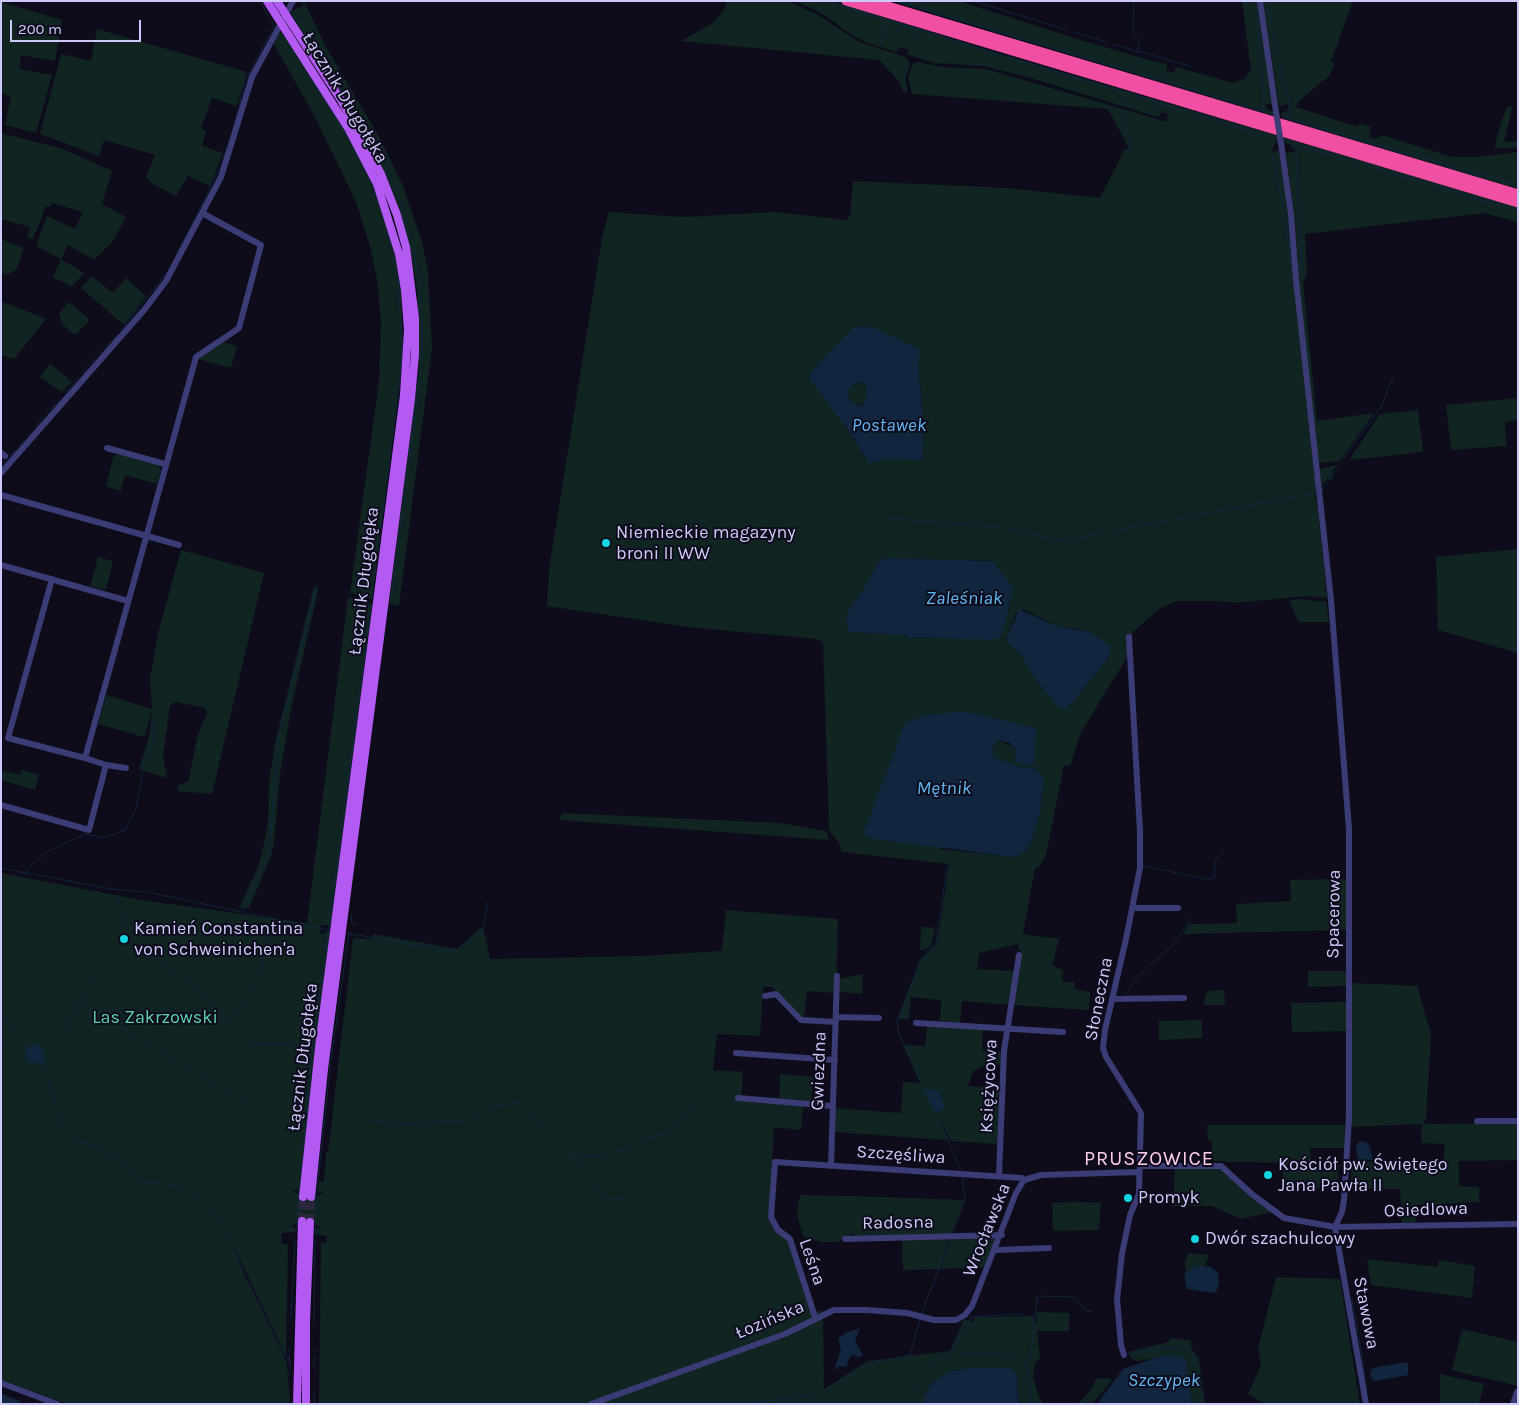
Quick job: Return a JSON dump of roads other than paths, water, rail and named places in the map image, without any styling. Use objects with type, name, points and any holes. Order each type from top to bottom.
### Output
[{"type":"highway","points":[[846,1],[1518,203]]},
{"type":"highway","points":[[872,1],[1518,194]]},
{"type":"main road","name":"Łącznik Długołęka","points":[[267,1],[348,128],[377,184],[389,217],[399,254],[405,290],[408,330],[404,394],[320,1039],[307,1197],[411,399],[416,331],[408,258],[397,215],[381,174],[345,108],[277,1]]},
{"type":"main road","points":[[297,1404],[306,1222],[306,1404]]},
{"type":"street","points":[[1,473],[145,309],[166,281],[221,177],[252,77],[293,1]]},
{"type":"street","name":"Spacerowa","points":[[1260,1],[1291,214],[1296,280],[1331,600],[1346,776],[1350,892],[1349,1118],[1344,1200],[1335,1228]]},
{"type":"street","points":[[85,758],[196,357],[239,328],[261,245],[202,213]]},
{"type":"street","points":[[107,448],[166,464]]},
{"type":"street","points":[[1,495],[179,545]]},
{"type":"street","points":[[1,565],[128,601]]},
{"type":"street","points":[[52,579],[8,738],[106,765],[126,768]]},
{"type":"street","name":"Słoneczna","points":[[1124,1355],[1117,1308],[1118,1288],[1122,1254],[1130,1215],[1139,1194],[1141,1113],[1104,1052],[1105,1030],[1133,908],[1140,868],[1140,832],[1130,637]]},
{"type":"street","points":[[2,807],[89,830],[106,765]]},
{"type":"street","points":[[1133,908],[1178,908]]},
{"type":"street","points":[[1019,955],[1007,1028],[1063,1032]]},
{"type":"street","name":"Gwiezdna","points":[[831,1166],[837,976]]},
{"type":"street","points":[[765,996],[776,994],[802,1020],[880,1018]]},
{"type":"street","points":[[1112,999],[1184,998]]},
{"type":"street","name":"Księżycowa","points":[[916,1023],[1007,1028],[1002,1078],[999,1176]]},
{"type":"street","points":[[736,1053],[835,1060]]},
{"type":"street","points":[[738,1098],[832,1106]]},
{"type":"street","points":[[1477,1122],[1518,1121]]},
{"type":"street","name":"Szczęśliwa","points":[[775,1162],[999,1176],[1022,1178],[1024,1180]]},
{"type":"street","name":"Leśna","points":[[775,1162],[772,1217],[778,1230],[790,1239],[815,1318]]},
{"type":"street","name":"Wrocławska","points":[[967,1313],[972,1306],[996,1250],[1016,1193],[1024,1180],[1041,1175],[1221,1166],[1253,1195],[1284,1218],[1335,1228]]},
{"type":"street","name":"Osiedlowa","points":[[1335,1228],[1518,1224]]},
{"type":"street","name":"Stawowa","points":[[1335,1228],[1366,1404]]},
{"type":"street","name":"Radosna","points":[[845,1240],[1002,1235]]},
{"type":"street","points":[[996,1250],[1049,1248]]},
{"type":"street","name":"Łozińska","points":[[591,1404],[785,1334],[815,1318],[840,1309],[907,1313],[948,1321],[956,1320],[967,1313]]},
{"type":"street","points":[[1,1383],[57,1404]]},
{"type":"street","points":[[1514,1404],[1517,1392]]},
{"type":"water","name":"Postawek","points":[[855,327],[871,327],[920,349],[918,365],[924,426],[922,460],[886,459],[869,463],[850,433],[810,379],[810,373]],"holes":[[[857,382],[865,384],[867,397],[862,406],[852,403],[847,393],[849,389]]]},
{"type":"water","name":"Zaleśniak","points":[[886,558],[992,561],[1010,583],[1013,590],[1001,637],[991,640],[916,637],[910,639],[904,635],[848,632],[846,619],[850,608],[860,595],[879,562]]},
{"type":"water","points":[[1019,609],[1058,627],[1087,631],[1110,645],[1109,657],[1073,702],[1064,710],[1056,704],[1036,680],[1022,656],[1006,641]]},
{"type":"water","name":"Mętnik","points":[[962,711],[1036,728],[1034,765],[1022,765],[1014,760],[1017,751],[1010,743],[998,740],[992,748],[994,757],[1019,767],[1035,769],[1043,776],[1039,817],[1030,845],[1025,852],[1014,857],[868,838],[864,832],[905,723],[923,716]]},
{"type":"water","points":[[32,1044],[39,1046],[44,1052],[44,1063],[35,1064],[27,1061],[25,1055],[26,1048]]},
{"type":"water","points":[[934,1089],[939,1092],[945,1107],[936,1114],[924,1091]]},
{"type":"water","points":[[1360,1141],[1366,1142],[1370,1147],[1373,1160],[1358,1160],[1356,1146]]},
{"type":"water","points":[[1198,1266],[1211,1267],[1218,1273],[1219,1284],[1216,1292],[1187,1289],[1184,1273]]},
{"type":"water","points":[[860,1328],[855,1341],[863,1355],[858,1358],[851,1355],[846,1367],[838,1366],[833,1373],[841,1350],[838,1339],[845,1333]]},
{"type":"water","name":"Szczypek","points":[[1173,1355],[1183,1357],[1186,1361],[1192,1404],[1097,1404],[1123,1369],[1158,1357]]},
{"type":"water","points":[[1408,1363],[1408,1375],[1372,1380],[1370,1373],[1373,1368]]},
{"type":"water","points":[[971,1368],[1011,1368],[1017,1375],[1017,1392],[1020,1404],[922,1404],[930,1385],[952,1371]]},
{"type":"waterway","points":[[239,106],[245,81],[274,26],[260,1]]},
{"type":"waterway","points":[[825,1],[1121,92]]},
{"type":"waterway","points":[[897,1],[1128,70]]},
{"type":"waterway","points":[[922,1],[926,10]]},
{"type":"waterway","points":[[973,1],[1067,30]]},
{"type":"waterway","points":[[1134,1],[1133,33],[1139,43],[1138,52]]},
{"type":"waterway","points":[[1256,1],[1264,96],[1263,109]]},
{"type":"waterway","points":[[1266,1],[1290,105],[1290,118]]},
{"type":"waterway","points":[[860,14],[866,21]]},
{"type":"waterway","points":[[293,15],[302,26],[380,153],[400,201],[418,272],[422,361],[391,601]]},
{"type":"waterway","points":[[880,45],[888,22]]},
{"type":"waterway","points":[[881,26],[885,28]]},
{"type":"waterway","points":[[894,30],[899,32]]},
{"type":"waterway","points":[[1074,32],[1106,42]]},
{"type":"waterway","points":[[912,36],[916,37],[923,34]]},
{"type":"waterway","points":[[285,37],[347,136],[370,180],[383,215]]},
{"type":"waterway","points":[[1113,44],[1138,52]]},
{"type":"waterway","points":[[1138,51],[1192,67]]},
{"type":"waterway","points":[[1133,72],[1137,57]]},
{"type":"waterway","points":[[1162,72],[1170,82]]},
{"type":"waterway","points":[[1138,73],[1264,111]]},
{"type":"waterway","points":[[1123,104],[1126,94]]},
{"type":"waterway","points":[[1131,95],[1270,137]]},
{"type":"waterway","points":[[1153,108],[1162,105]]},
{"type":"waterway","points":[[236,119],[238,110]]},
{"type":"waterway","points":[[1121,111],[1130,140],[1130,151]]},
{"type":"waterway","points":[[1283,117],[1518,185]]},
{"type":"waterway","points":[[1293,144],[1518,211]]},
{"type":"waterway","points":[[223,158],[226,150]]},
{"type":"waterway","points":[[1296,152],[1301,260],[1300,277]]},
{"type":"waterway","points":[[1272,154],[1284,211],[1292,274]]},
{"type":"waterway","points":[[199,210],[221,165]]},
{"type":"waterway","points":[[177,253],[198,213]]},
{"type":"waterway","points":[[372,596],[400,380],[402,345],[398,281],[387,228]]},
{"type":"waterway","points":[[121,330],[169,270]]},
{"type":"waterway","points":[[105,348],[117,335]]},
{"type":"waterway","points":[[99,354],[102,351]]},
{"type":"waterway","points":[[83,372],[95,358]]},
{"type":"waterway","points":[[65,393],[79,377]]},
{"type":"waterway","points":[[1343,460],[1381,407],[1393,377]]},
{"type":"waterway","points":[[47,413],[59,400]]},
{"type":"waterway","points":[[35,427],[43,417]]},
{"type":"waterway","points":[[28,435],[32,431]]},
{"type":"waterway","points":[[19,446],[25,439]]},
{"type":"waterway","points":[[1,466],[16,450]]},
{"type":"waterway","points":[[1321,491],[1340,465]]},
{"type":"waterway","points":[[1106,532],[1316,493]]},
{"type":"waterway","points":[[885,518],[999,527],[1064,541],[1103,533]]},
{"type":"waterway","points":[[34,874],[112,889],[146,892],[242,912],[269,852],[279,736],[316,588]]},
{"type":"waterway","points":[[296,1230],[311,1061],[371,606]]},
{"type":"waterway","points":[[25,873],[31,865],[48,851],[86,834],[103,838],[125,830],[136,809],[144,764],[154,738],[154,719]]},
{"type":"waterway","points":[[1143,866],[1211,880],[1214,878],[1215,862],[1224,851]]},
{"type":"waterway","points":[[914,1063],[899,1035],[897,1021],[921,959],[936,942],[947,867]]},
{"type":"waterway","points":[[1,868],[30,874]]},
{"type":"waterway","points":[[117,896],[131,945],[195,985],[248,1045],[297,1043]]},
{"type":"waterway","points":[[347,933],[453,952],[472,938],[482,934],[488,902]]},
{"type":"waterway","points":[[247,913],[328,930]]},
{"type":"waterway","points":[[351,916],[352,923],[358,925]]},
{"type":"waterway","points":[[1123,997],[1145,969],[1172,946],[1191,918]]},
{"type":"waterway","points":[[227,1021],[238,1011],[257,980],[262,968],[269,926]]},
{"type":"waterway","points":[[315,1232],[317,1191],[330,1067],[349,933]]},
{"type":"waterway","points":[[63,1033],[94,976],[113,954],[124,946]]},
{"type":"waterway","points":[[79,1002],[254,1108]]},
{"type":"waterway","points":[[1,1012],[20,1041]]},
{"type":"waterway","points":[[1,1042],[13,1046]]},
{"type":"waterway","points":[[44,1063],[63,1133],[69,1138],[92,1145],[122,1161],[137,1178],[145,1182],[181,1186],[205,1203]]},
{"type":"waterway","points":[[915,1066],[921,1083]]},
{"type":"waterway","points":[[570,1152],[587,1156],[599,1156],[621,1150],[667,1132],[689,1110],[710,1084]]},
{"type":"waterway","points":[[370,1121],[406,1124],[468,1120],[497,1105],[524,1103],[546,1135],[563,1150]]},
{"type":"waterway","points":[[939,1119],[961,1171]]},
{"type":"waterway","points":[[570,1152],[607,1200],[623,1199]]},
{"type":"waterway","points":[[952,1234],[965,1200],[962,1176]]},
{"type":"waterway","points":[[209,1206],[223,1225],[245,1275]]},
{"type":"waterway","points":[[291,1317],[295,1239]]},
{"type":"waterway","points":[[314,1323],[315,1239]]},
{"type":"waterway","points":[[921,1314],[951,1239]]},
{"type":"waterway","points":[[247,1280],[285,1356],[292,1362]]},
{"type":"waterway","points":[[1027,1363],[1031,1356],[1037,1296],[1075,1297],[1086,1312],[1092,1311]]},
{"type":"waterway","points":[[1352,1300],[1358,1332]]},
{"type":"waterway","points":[[967,1324],[969,1324],[971,1317],[1023,1314]]},
{"type":"waterway","points":[[910,1354],[920,1320]]},
{"type":"waterway","points":[[954,1353],[954,1347],[965,1325]]},
{"type":"waterway","points":[[1359,1337],[1367,1391]]},
{"type":"waterway","points":[[1131,1354],[1163,1348],[1185,1347],[1194,1354],[1204,1404]]},
{"type":"waterway","points":[[905,1404],[934,1361],[955,1353]]},
{"type":"waterway","points":[[960,1354],[1003,1354],[1027,1363],[1032,1404]]},
{"type":"waterway","points":[[314,1355],[314,1368]]},
{"type":"waterway","points":[[741,1404],[819,1394],[870,1363],[912,1355]]},
{"type":"waterway","points":[[289,1356],[289,1361]]},
{"type":"waterway","points":[[290,1362],[290,1369]]},
{"type":"waterway","points":[[314,1390],[314,1404]]},
{"type":"waterway","points":[[1,1398],[16,1404]]},
{"type":"waterway","points":[[785,1399],[789,1404]]},
{"type":"tunnel","points":[[302,1221],[303,1197]]},
{"type":"tunnel","points":[[310,1222],[311,1197]]},
{"type":"place","name":"Niemieckie magazyny broni II WW","points":[[606,543]]},
{"type":"place","name":"Kamień Constantina von Schweinichen'a","points":[[124,939]]},
{"type":"place","name":"Kościół pw. Świętego Jana Pawła II","points":[[1268,1175]]},
{"type":"place","name":"Promyk","points":[[1128,1198]]},
{"type":"place","name":"Dwór szachulcowy","points":[[1195,1239]]},
{"type":"district","name":"PRUSZOWICE","points":[[1149,1159]]},
{"type":"park label","name":"Las Zakrzowski","points":[[155,1018]]}]
